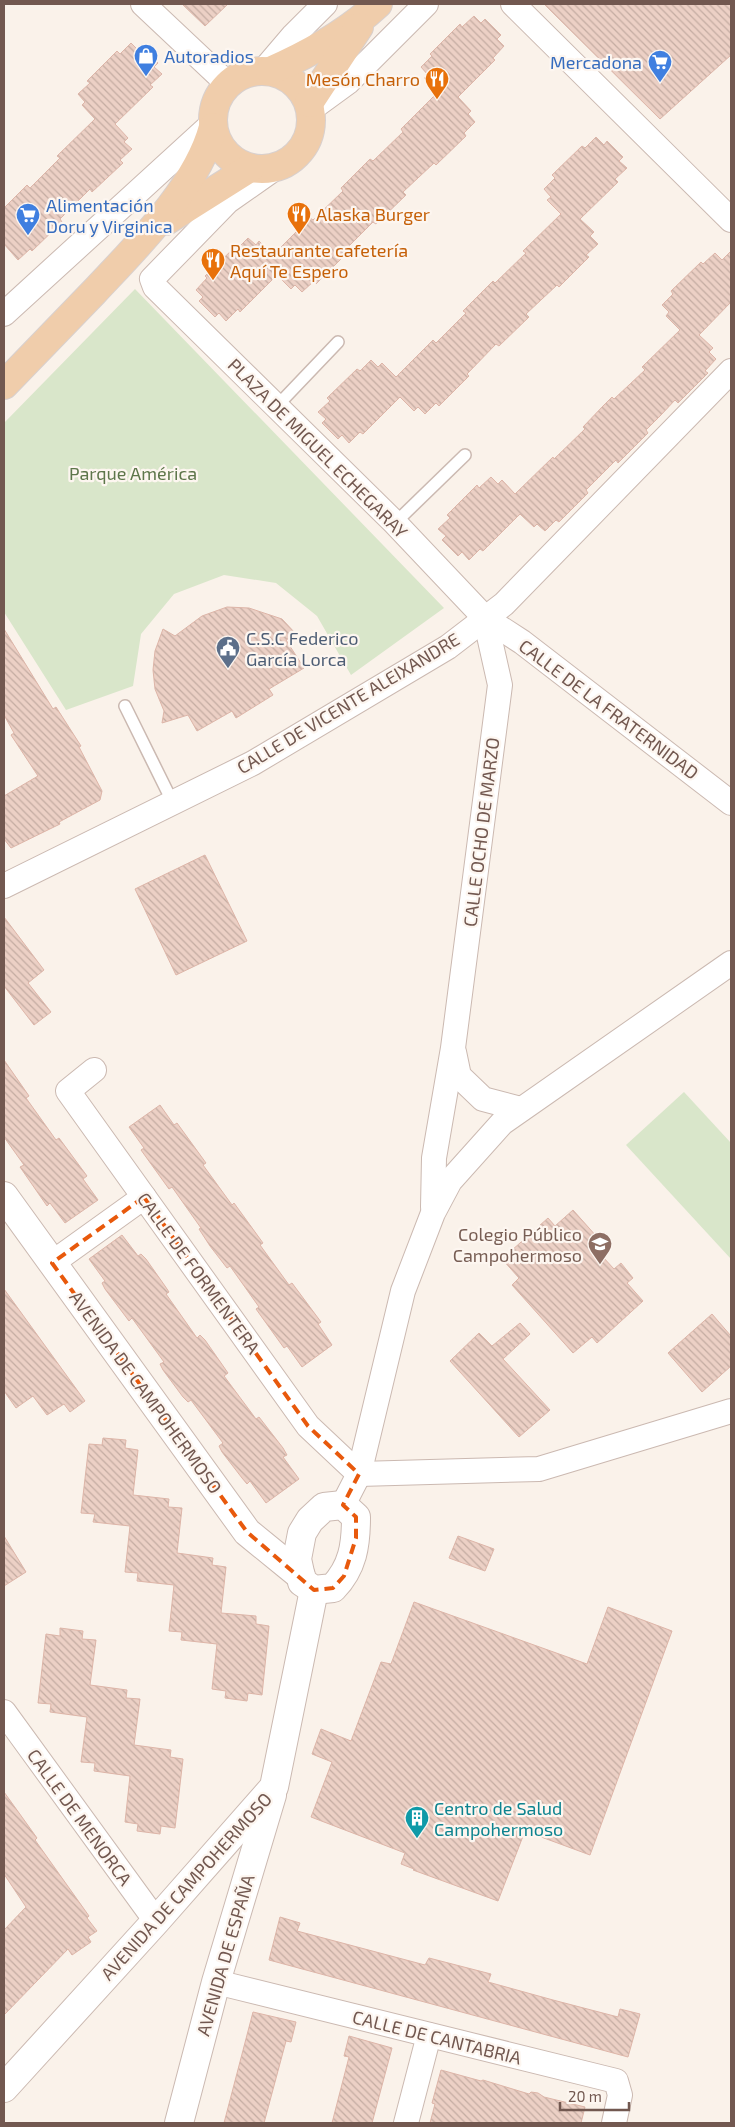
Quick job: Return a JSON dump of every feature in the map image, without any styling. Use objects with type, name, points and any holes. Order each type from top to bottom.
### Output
[{"type":"main road","points":[[4,385],[150,232],[178,196],[208,147],[213,125],[213,111],[218,96],[228,84],[244,74],[267,71],[296,60],[330,40],[376,5]]},
{"type":"main road","points":[[310,106],[331,68],[376,5]]},
{"type":"main road","points":[[150,232],[263,168],[297,156],[310,134],[310,106],[303,91],[294,82],[283,75],[267,71]]},
{"type":"main road","points":[[213,125],[217,141],[225,153],[237,163],[263,168]]},
{"type":"street","points":[[143,4],[228,84]]},
{"type":"street","points":[[267,71],[293,36],[325,4]]},
{"type":"street","points":[[310,106],[348,82],[426,4]]},
{"type":"street","points":[[513,4],[731,220]]},
{"type":"street","points":[[4,314],[213,125]]},
{"type":"street","name":"PLAZA DE MIGUEL ECHEGARAY","points":[[263,168],[152,279],[155,287],[395,523],[485,618]]},
{"type":"street","name":"CALLE DE VICENTE ALEIXANDRE","points":[[4,886],[253,763],[448,647],[504,604],[731,371]]},
{"type":"street","name":"CALLE DE LA FRATERNIDAD","points":[[485,618],[530,648],[731,803]]},
{"type":"street","name":"CALLE OCHO DE MARZO","points":[[433,1213],[434,1158],[453,1048],[500,685],[485,618]]},
{"type":"street","points":[[343,1505],[359,1474],[403,1291],[433,1213],[450,1181],[502,1123],[731,963]]},
{"type":"street","name":"CALLE OCHO DE MARZO","points":[[453,1048],[459,1076],[482,1099],[522,1109]]},
{"type":"street","name":"CALLE DE FORMENTERA","points":[[94,1070],[68,1091],[308,1426],[359,1474]]},
{"type":"street","name":"AVENIDA DE CAMPOHERMOSO","points":[[4,1196],[247,1532],[307,1583],[274,1787],[156,1921],[4,2088]]},
{"type":"street","points":[[52,1263],[144,1197]]},
{"type":"street","points":[[359,1474],[539,1469],[731,1410]]},
{"type":"street","points":[[343,1505],[356,1518],[356,1538],[351,1560],[344,1576],[333,1588],[307,1583],[297,1559],[302,1533],[310,1520],[324,1507],[343,1505]]},
{"type":"street","name":"CALLE DE MENORCA","points":[[4,1712],[156,1921]]},
{"type":"street","name":"AVENIDA DE ESPAÑA","points":[[179,2123],[216,1982],[274,1787]]},
{"type":"street","name":"CALLE DE CANTABRIA","points":[[216,1982],[616,2081],[620,2095],[614,2123]]},
{"type":"street","points":[[406,2123],[428,2035]]},
{"type":"lane","points":[[276,407],[338,342]]},
{"type":"lane","points":[[395,523],[465,455]]},
{"type":"lane","points":[[126,706],[173,803]]},
{"type":"highlighted area","points":[[144,1197],[308,1426],[359,1474],[343,1505],[356,1517],[356,1538],[344,1576],[333,1588],[314,1590],[247,1532],[52,1263]]},
{"type":"green space","name":"Parque América","points":[[135,289],[444,608],[351,675],[317,616],[276,583],[224,575],[174,594],[141,634],[133,686],[66,710],[4,612],[4,423]]},
{"type":"green space","points":[[684,1092],[731,1143],[731,1259],[626,1145]]},
{"type":"building","points":[[182,4],[228,4],[205,26]]},
{"type":"building","name":"Mercadona","points":[[544,4],[731,4],[731,55],[660,119]]},
{"type":"building","points":[[474,16],[481,23],[485,19],[501,35],[497,39],[504,46],[493,58],[495,60],[458,97],[471,111],[468,114],[475,122],[464,133],[466,136],[436,165],[434,163],[403,192],[406,195],[376,224],[373,222],[344,251],[346,254],[316,284],[314,281],[302,292],[295,285],[291,289],[277,275],[240,312],[238,309],[226,321],[219,313],[215,317],[199,301],[203,297],[196,290],[207,278],[205,276],[235,247],[237,249],[248,238],[256,245],[259,241],[273,255],[310,218],[313,220],[343,191],[341,188],[370,159],[373,161],[403,132],[401,129],[438,92],[424,78],[428,75],[421,67],[432,56],[430,54],[460,24],[462,27]]},
{"type":"building","points":[[131,43],[138,50],[142,46],[158,63],[154,67],[162,74],[150,85],[153,87],[115,124],[128,138],[124,142],[132,149],[120,160],[123,163],[92,192],[90,189],[60,219],[62,222],[32,251],[30,249],[18,260],[4,244],[4,208],[27,185],[30,188],[60,158],[57,156],[95,119],[82,105],[85,102],[78,94],[90,83],[87,81],[117,51],[120,54]]},
{"type":"building","points":[[596,137],[604,145],[607,141],[623,157],[619,161],[627,168],[615,179],[618,182],[580,219],[594,232],[590,236],[598,244],[586,255],[589,257],[559,287],[557,285],[526,314],[529,317],[499,346],[496,344],[467,374],[469,376],[439,406],[436,403],[425,414],[418,407],[414,411],[400,397],[363,434],[360,432],[349,443],[342,435],[338,439],[322,423],[326,419],[318,412],[330,401],[327,398],[357,369],[360,371],[371,360],[378,367],[382,363],[396,377],[433,340],[436,343],[466,313],[463,311],[493,281],[495,283],[526,253],[523,251],[561,214],[547,200],[551,197],[544,189],[555,178],[552,175],[582,146],[585,148]]},
{"type":"building","points":[[731,251],[731,302],[699,335],[713,348],[709,352],[716,359],[705,371],[708,373],[678,403],[675,400],[646,430],[648,433],[618,463],[616,460],[586,490],[588,493],[559,522],[556,520],[545,531],[537,524],[534,527],[520,514],[483,551],[480,549],[469,560],[462,552],[458,556],[442,540],[446,536],[438,529],[450,518],[447,515],[477,485],[479,488],[491,477],[498,484],[502,480],[515,494],[553,457],[554,459],[585,429],[583,427],[612,397],[614,399],[645,370],[642,367],[680,330],[666,316],[669,312],[662,305],[673,294],[671,291],[701,262],[703,264],[715,253],[722,260]]},
{"type":"building","name":"C.S.C Federico García Lorca","points":[[227,607],[249,608],[282,619],[296,634],[286,640],[304,668],[269,689],[273,695],[236,718],[232,711],[197,731],[188,715],[162,723],[164,711],[155,689],[153,670],[155,651],[163,629],[175,636],[202,616]]},
{"type":"building","points":[[4,629],[53,709],[56,707],[81,746],[79,747],[102,791],[100,800],[59,822],[60,824],[11,848],[4,839],[4,796],[38,776],[11,735],[14,733],[4,715]]},
{"type":"building","points":[[205,855],[247,941],[176,975],[135,889]]},
{"type":"building","points":[[4,917],[44,970],[28,983],[51,1012],[34,1025],[4,986]]},
{"type":"building","points":[[4,1060],[29,1096],[26,1098],[56,1140],[59,1138],[87,1176],[83,1179],[98,1200],[65,1223],[50,1203],[47,1206],[20,1167],[24,1165],[4,1137]]},
{"type":"building","points":[[160,1105],[174,1125],[177,1123],[206,1163],[203,1165],[263,1243],[260,1245],[289,1285],[292,1283],[321,1322],[318,1324],[332,1345],[302,1367],[287,1346],[284,1348],[256,1309],[259,1307],[230,1266],[227,1268],[210,1246],[199,1229],[201,1228],[172,1187],[169,1189],[141,1150],[144,1148],[129,1127]]},
{"type":"building","points":[[573,1210],[597,1237],[590,1243],[614,1269],[621,1263],[633,1278],[627,1283],[643,1301],[597,1343],[592,1337],[573,1353],[512,1285],[519,1278],[502,1259],[548,1218],[555,1226]]},
{"type":"building","points":[[122,1235],[138,1256],[141,1254],[146,1259],[169,1292],[166,1294],[197,1338],[200,1335],[205,1340],[228,1373],[224,1376],[256,1419],[259,1417],[287,1455],[283,1457],[299,1479],[266,1503],[250,1481],[247,1484],[222,1452],[219,1446],[223,1443],[191,1400],[188,1402],[183,1397],[163,1370],[160,1364],[164,1362],[132,1318],[129,1321],[105,1289],[102,1283],[105,1281],[89,1259]]},
{"type":"building","points":[[4,1289],[85,1401],[70,1412],[64,1404],[47,1415],[33,1396],[16,1408],[4,1391]]},
{"type":"building","points":[[712,1314],[731,1336],[731,1366],[702,1392],[668,1353]]},
{"type":"building","points":[[520,1323],[530,1334],[503,1359],[550,1410],[519,1437],[450,1361],[479,1333],[492,1346]]},
{"type":"building","points":[[103,1438],[126,1440],[125,1448],[138,1450],[133,1495],[169,1499],[168,1507],[182,1508],[177,1553],[213,1558],[212,1565],[226,1567],[221,1613],[256,1616],[256,1624],[269,1626],[262,1695],[248,1693],[247,1701],[225,1698],[226,1691],[212,1689],[217,1644],[181,1640],[182,1632],[169,1631],[174,1585],[137,1581],[138,1573],[125,1572],[130,1526],[93,1522],[95,1514],[81,1513],[89,1444],[102,1445]]},
{"type":"building","points":[[4,1536],[26,1572],[4,1586]]},
{"type":"building","points":[[458,1536],[494,1549],[485,1571],[449,1558]]},
{"type":"building","points":[[414,1602],[587,1664],[608,1607],[672,1631],[590,1855],[525,1831],[498,1901],[413,1870],[401,1864],[405,1853],[311,1817],[332,1762],[312,1754],[321,1729],[351,1741],[381,1662],[391,1664]]},
{"type":"building","points":[[60,1628],[83,1631],[82,1639],[96,1640],[90,1685],[127,1690],[126,1698],[140,1699],[134,1745],[171,1750],[170,1757],[183,1759],[175,1828],[161,1826],[160,1834],[137,1831],[138,1824],[125,1822],[130,1776],[94,1771],[95,1763],[81,1762],[87,1717],[50,1712],[51,1704],[38,1703],[46,1634],[60,1636]]},
{"type":"building","points":[[4,1792],[37,1838],[35,1840],[89,1916],[87,1918],[97,1931],[88,1937],[91,1942],[72,1955],[68,1949],[4,2015],[4,1930],[26,1907],[4,1874]]},
{"type":"building","points":[[280,1917],[300,1923],[297,1931],[425,1965],[429,1958],[491,1974],[488,1982],[553,2000],[618,2017],[620,2009],[640,2014],[628,2057],[269,1960]]},
{"type":"building","points":[[253,2012],[296,2022],[291,2042],[286,2041],[264,2123],[224,2123]]},
{"type":"building","points":[[349,2036],[392,2048],[372,2123],[332,2123],[349,2057],[344,2056]]},
{"type":"building","points":[[441,2070],[529,2094],[531,2092],[538,2093],[544,2097],[585,2107],[581,2123],[430,2123],[435,2104],[432,2103]]},
{"type":"place","name":"Autoradios","points":[[146,77]]},
{"type":"place","name":"Mercadona","points":[[660,83]]},
{"type":"place","name":"Mesón Charro","points":[[437,100]]},
{"type":"place","name":"Alaska Burger","points":[[299,235]]},
{"type":"place","name":"Alimentación Doru y Virginica","points":[[28,236]]},
{"type":"place","name":"Restaurante cafetería Aquí Te Espero","points":[[213,281]]},
{"type":"place","name":"C.S.C Federico García Lorca","points":[[228,669]]},
{"type":"place","name":"Colegio Público Campohermoso","points":[[600,1265]]},
{"type":"place","name":"Centro de Salud Campohermoso","points":[[417,1839]]}]
